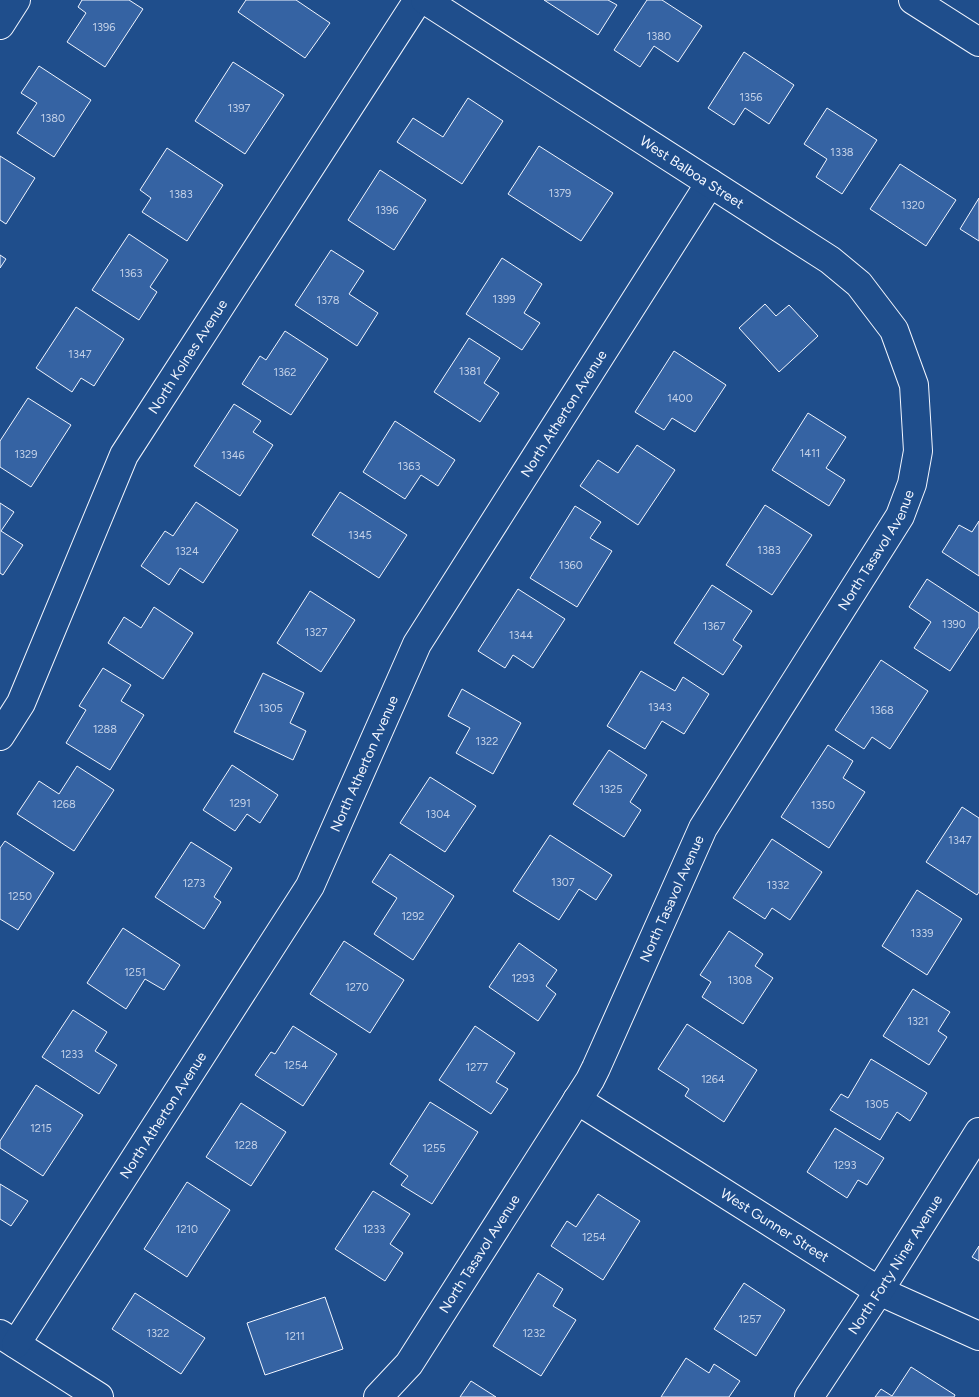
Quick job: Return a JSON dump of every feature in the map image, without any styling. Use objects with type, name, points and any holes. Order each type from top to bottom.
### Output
[{"type":"street","points":[[0,25],[16,0]]},
{"type":"street","name":"North Kolnes Avenue","points":[[0,736],[21,703],[124,455],[418,0]]},
{"type":"street","name":"West Balboa Street","points":[[425,0],[830,260],[860,284],[894,330],[914,385]]},
{"type":"street","points":[[914,0],[979,42]]},
{"type":"street","name":"North Atherton Avenue","points":[[8,1339],[310,886],[417,644],[710,183]]},
{"type":"street","name":"North Tasavol Avenue","points":[[378,1397],[409,1364],[596,1068],[703,828],[900,516],[912,484],[918,451],[914,385]]},
{"type":"street","name":"West Gunner Street","points":[[577,1100],[879,1291],[979,1336]]},
{"type":"street","name":"North Forty Niner Avenue","points":[[809,1397],[879,1291],[979,1132]]},
{"type":"street","points":[[8,1339],[99,1397]]},
{"type":"building","points":[[82,0],[129,0],[143,9],[105,67],[67,42],[86,13],[78,7]]},
{"type":"building","points":[[246,0],[296,0],[330,23],[305,58],[238,12]]},
{"type":"building","points":[[544,0],[608,0],[617,5],[598,35]]},
{"type":"building","points":[[647,0],[662,0],[702,26],[678,62],[654,46],[640,67],[614,50]]},
{"type":"building","points":[[744,52],[794,85],[769,124],[745,108],[734,125],[708,108]]},
{"type":"building","points":[[233,62],[284,95],[245,154],[195,121]]},
{"type":"building","points":[[39,66],[91,100],[54,157],[17,133],[37,103],[21,93]]},
{"type":"building","points":[[468,98],[503,121],[462,184],[397,142],[413,118],[443,137]]},
{"type":"building","points":[[827,108],[877,140],[842,194],[816,177],[827,159],[804,144]]},
{"type":"building","points":[[539,146],[613,193],[581,241],[508,194]]},
{"type":"building","points":[[167,148],[223,185],[187,241],[142,212],[151,198],[140,190]]},
{"type":"building","points":[[0,156],[35,178],[6,224],[0,220]]},
{"type":"building","points":[[900,164],[956,200],[926,246],[870,209]]},
{"type":"building","points":[[380,170],[426,200],[394,250],[348,220]]},
{"type":"building","points":[[979,198],[979,241],[960,229]]},
{"type":"building","points":[[129,234],[168,260],[150,287],[157,292],[139,320],[92,290]]},
{"type":"building","points":[[331,250],[364,271],[349,294],[378,313],[357,346],[295,305]]},
{"type":"building","points":[[0,255],[6,259],[0,268]]},
{"type":"building","points":[[502,258],[542,284],[524,313],[540,323],[522,350],[466,314]]},
{"type":"building","points":[[765,304],[776,316],[789,305],[818,336],[779,372],[739,328]]},
{"type":"building","points":[[76,307],[124,339],[94,386],[81,378],[72,392],[36,368]]},
{"type":"building","points":[[285,331],[328,359],[291,415],[242,384],[260,356],[266,360]]},
{"type":"building","points":[[469,338],[500,358],[484,383],[499,393],[480,422],[434,392]]},
{"type":"building","points":[[674,351],[726,385],[695,432],[672,418],[664,430],[635,412]]},
{"type":"building","points":[[28,398],[71,425],[31,487],[0,467],[0,441]]},
{"type":"building","points":[[234,404],[261,421],[253,432],[273,445],[240,496],[194,466]]},
{"type":"building","points":[[808,413],[846,437],[826,468],[845,480],[829,506],[772,470]]},
{"type":"building","points":[[395,421],[455,460],[438,486],[421,475],[405,499],[363,472]]},
{"type":"building","points":[[637,445],[675,470],[638,525],[580,486],[598,460],[618,473]]},
{"type":"building","points":[[340,492],[407,535],[379,578],[312,535]]},
{"type":"building","points":[[196,502],[238,530],[203,583],[180,568],[169,585],[141,566],[165,531],[173,536]]},
{"type":"building","points":[[0,503],[14,512],[1,531],[23,545],[3,575],[0,573]]},
{"type":"building","points":[[765,505],[812,535],[772,595],[726,565]]},
{"type":"building","points":[[575,506],[601,522],[590,538],[612,551],[577,607],[530,578]]},
{"type":"building","points":[[979,521],[979,576],[942,552],[959,525],[972,532]]},
{"type":"building","points":[[927,579],[979,613],[979,627],[950,671],[914,648],[931,622],[909,607]]},
{"type":"building","points":[[712,585],[752,611],[733,640],[742,646],[723,675],[674,643]]},
{"type":"building","points":[[518,589],[565,619],[533,668],[513,655],[505,668],[478,651]]},
{"type":"building","points":[[310,591],[355,620],[321,672],[277,643]]},
{"type":"building","points":[[154,607],[193,633],[163,679],[108,643],[124,617],[141,628]]},
{"type":"building","points":[[881,660],[928,691],[890,749],[872,737],[864,749],[835,730]]},
{"type":"building","points":[[103,668],[131,685],[121,701],[144,715],[110,770],[66,743],[86,710],[79,706]]},
{"type":"building","points":[[641,671],[675,691],[683,677],[709,694],[684,734],[662,721],[645,749],[607,726]]},
{"type":"building","points":[[263,673],[304,693],[290,723],[306,731],[293,760],[234,732]]},
{"type":"building","points":[[462,689],[521,723],[493,774],[456,753],[470,728],[448,716]]},
{"type":"building","points":[[828,745],[853,761],[843,778],[865,792],[829,848],[781,817]]},
{"type":"building","points":[[609,750],[647,775],[630,802],[641,810],[624,837],[573,804]]},
{"type":"building","points":[[232,765],[278,795],[260,823],[247,814],[235,831],[203,810]]},
{"type":"building","points":[[77,766],[114,790],[74,851],[17,814],[39,781],[59,794]]},
{"type":"building","points":[[430,777],[476,806],[445,852],[400,823]]},
{"type":"building","points":[[962,807],[979,818],[979,892],[977,895],[926,862]]},
{"type":"building","points":[[550,835],[612,875],[596,900],[579,889],[559,920],[513,891]]},
{"type":"building","points":[[772,839],[822,872],[790,920],[772,908],[765,919],[733,898]]},
{"type":"building","points":[[5,841],[54,873],[18,930],[0,919],[0,848]]},
{"type":"building","points":[[191,842],[232,868],[214,897],[221,902],[204,929],[155,897]]},
{"type":"building","points":[[390,854],[454,896],[413,960],[374,934],[397,898],[372,882]]},
{"type":"building","points":[[917,890],[962,919],[927,975],[882,946]]},
{"type":"building","points":[[123,928],[180,965],[164,990],[145,979],[126,1009],[87,983]]},
{"type":"building","points":[[729,931],[763,954],[755,966],[773,978],[743,1024],[702,997],[711,982],[700,975]]},
{"type":"building","points":[[344,941],[404,980],[370,1033],[310,994]]},
{"type":"building","points":[[519,943],[557,970],[546,986],[556,994],[538,1021],[489,987]]},
{"type":"building","points":[[913,989],[950,1012],[938,1031],[947,1037],[929,1065],[883,1036]]},
{"type":"building","points":[[73,1010],[107,1032],[95,1051],[117,1065],[99,1094],[42,1057]]},
{"type":"building","points":[[687,1024],[757,1070],[724,1122],[685,1096],[689,1089],[658,1069]]},
{"type":"building","points":[[293,1026],[337,1054],[303,1106],[255,1075],[271,1052],[275,1054]]},
{"type":"building","points":[[475,1026],[515,1053],[496,1082],[508,1089],[491,1114],[439,1080]]},
{"type":"building","points":[[871,1059],[927,1093],[910,1121],[897,1112],[880,1140],[830,1110],[841,1094],[848,1098]]},
{"type":"building","points":[[36,1085],[83,1115],[43,1176],[0,1148],[0,1141]]},
{"type":"building","points":[[430,1102],[478,1132],[432,1204],[401,1185],[408,1176],[390,1164]]},
{"type":"building","points":[[241,1103],[286,1132],[251,1186],[206,1157]]},
{"type":"building","points":[[835,1128],[884,1158],[867,1185],[858,1180],[847,1198],[807,1172]]},
{"type":"building","points":[[187,1182],[230,1210],[187,1277],[144,1249]]},
{"type":"building","points":[[0,1184],[28,1201],[11,1226],[0,1219]]},
{"type":"building","points":[[373,1191],[410,1214],[390,1244],[403,1253],[385,1281],[335,1249]]},
{"type":"building","points":[[598,1194],[640,1221],[603,1280],[551,1246],[567,1221],[576,1227]]},
{"type":"building","points":[[979,1246],[979,1261],[972,1257]]},
{"type":"building","points":[[538,1273],[563,1289],[553,1306],[576,1320],[541,1376],[493,1346]]},
{"type":"building","points":[[744,1283],[785,1310],[756,1356],[714,1329]]},
{"type":"building","points":[[135,1293],[205,1338],[181,1374],[112,1329]]},
{"type":"building","points":[[325,1297],[343,1349],[265,1375],[247,1323]]},
{"type":"building","points":[[686,1358],[709,1373],[714,1364],[740,1381],[729,1397],[661,1397]]},
{"type":"building","points":[[911,1367],[955,1395],[954,1397],[875,1397],[881,1389],[892,1396]]},
{"type":"building","points":[[471,1381],[496,1397],[460,1397]]}]
